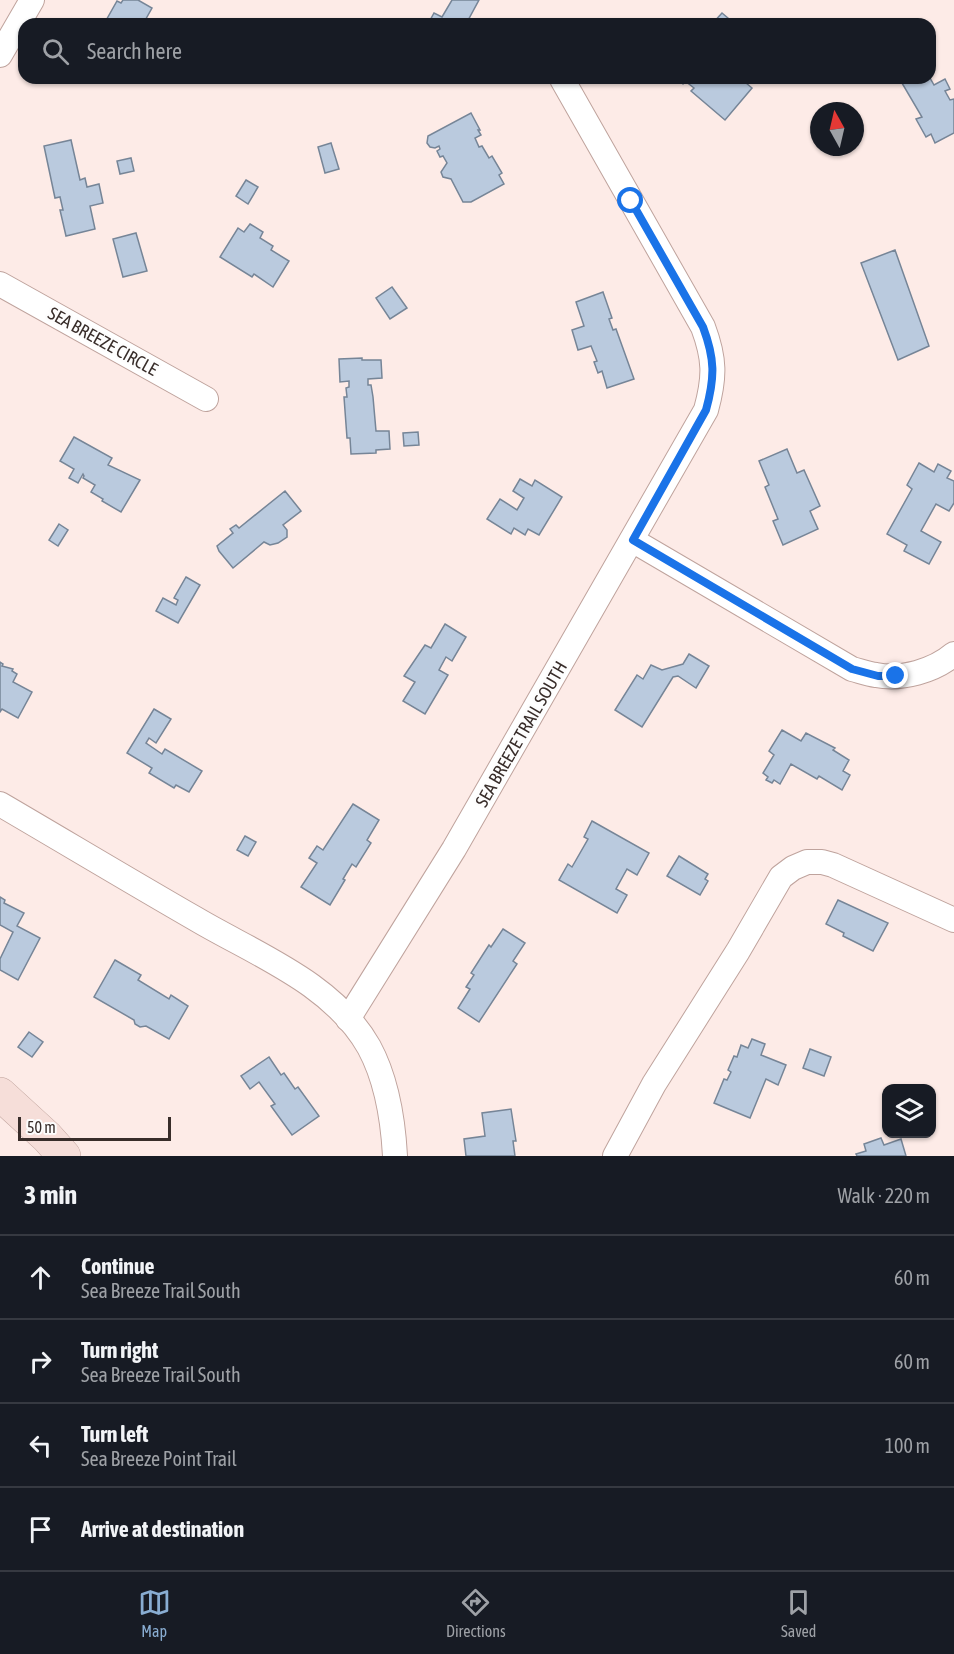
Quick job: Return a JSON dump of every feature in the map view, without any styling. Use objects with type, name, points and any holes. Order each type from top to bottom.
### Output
[{"type":"street","points":[[22,18],[32,0]]},
{"type":"street","points":[[0,56],[18,24]]},
{"type":"street","name":"SEA BREEZE TRAIL SOUTH","points":[[348,1019],[454,849],[633,540],[706,410],[712,388],[713,370],[709,344],[703,327],[565,84]]},
{"type":"street","name":"SEA BREEZE CIRCLE","points":[[0,284],[206,399]]},
{"type":"street","points":[[633,540],[852,669],[878,676],[913,674],[930,669],[954,654]]},
{"type":"street","points":[[0,804],[199,921],[294,973],[322,994],[348,1019],[368,1046],[381,1074],[390,1111],[395,1156]]},
{"type":"street","points":[[615,1156],[654,1084],[735,957],[781,877],[793,868],[807,862],[833,865],[954,920]]},
{"type":"street","points":[[0,1094],[38,1128],[64,1156]]},
{"type":"building","points":[[123,0],[138,0],[152,8],[146,18],[107,18],[117,1],[121,3]]},
{"type":"building","points":[[452,0],[479,0],[469,18],[431,18],[434,13],[442,17]]},
{"type":"building","points":[[722,13],[728,18],[717,18]]},
{"type":"building","points":[[945,79],[950,89],[945,91],[950,100],[954,99],[954,133],[935,143],[931,134],[926,137],[916,119],[922,117],[903,84],[934,85]]},
{"type":"building","points":[[689,84],[747,84],[752,88],[725,120],[691,91],[694,88]]},
{"type":"building","points":[[471,113],[480,130],[478,130],[481,135],[475,138],[479,147],[482,146],[489,158],[492,156],[502,173],[499,175],[504,184],[471,202],[463,202],[451,179],[443,177],[441,172],[447,163],[437,151],[440,149],[439,146],[430,147],[427,143],[428,136]]},
{"type":"building","points":[[71,140],[80,180],[85,178],[87,187],[99,184],[103,203],[90,206],[95,229],[66,236],[60,210],[63,210],[60,197],[55,198],[44,146]]},
{"type":"building","points":[[331,143],[339,169],[325,173],[318,147]]},
{"type":"building","points":[[131,158],[134,171],[120,174],[117,161]]},
{"type":"building","points":[[246,180],[258,187],[248,204],[236,196]]},
{"type":"building","points":[[250,224],[263,232],[260,238],[273,246],[271,250],[289,261],[273,287],[254,274],[252,277],[220,257],[238,228],[244,232]]},
{"type":"building","points":[[136,233],[147,271],[123,277],[113,239]]},
{"type":"building","points":[[895,250],[929,346],[898,360],[861,263]]},
{"type":"building","points":[[392,287],[407,308],[390,319],[376,298]]},
{"type":"building","points":[[603,292],[612,318],[609,319],[613,330],[616,329],[634,379],[607,388],[602,371],[598,373],[594,362],[597,361],[591,346],[578,350],[572,330],[584,326],[576,302]]},
{"type":"building","points":[[362,358],[362,360],[381,360],[382,378],[368,379],[368,385],[371,385],[376,431],[389,431],[390,449],[376,450],[376,453],[351,454],[350,438],[347,438],[344,397],[347,397],[346,388],[349,387],[349,381],[340,382],[339,359]]},
{"type":"building","points":[[418,432],[419,445],[404,446],[403,433]]},
{"type":"building","points":[[74,437],[112,458],[108,465],[140,480],[121,512],[91,492],[95,485],[83,478],[83,474],[78,483],[69,478],[74,469],[60,461]]},
{"type":"building","points":[[787,449],[797,473],[804,470],[820,506],[810,511],[818,529],[783,545],[773,521],[778,519],[765,487],[769,485],[759,461]]},
{"type":"building","points":[[919,463],[934,472],[938,464],[951,471],[947,478],[954,481],[954,503],[949,511],[936,504],[921,531],[941,542],[929,564],[904,551],[907,545],[887,534],[912,489],[907,485]]},
{"type":"building","points":[[520,479],[532,486],[535,480],[562,497],[539,535],[528,529],[525,535],[514,528],[511,534],[487,519],[500,499],[517,510],[524,498],[513,491]]},
{"type":"building","points":[[285,491],[301,511],[283,525],[287,530],[287,537],[270,545],[264,542],[233,568],[217,546],[233,533],[230,529],[236,525],[239,528]]},
{"type":"building","points":[[59,524],[68,530],[58,546],[49,540]]},
{"type":"building","points":[[186,577],[200,585],[178,623],[156,611],[163,598],[176,605],[178,600],[174,598]]},
{"type":"building","points":[[445,624],[466,637],[452,661],[446,657],[439,670],[448,675],[425,714],[403,701],[415,682],[404,676],[425,645],[431,648]]},
{"type":"building","points":[[689,654],[709,666],[696,688],[678,676],[673,677],[642,727],[615,710],[637,675],[643,679],[651,665],[662,670],[683,664]]},
{"type":"building","points":[[0,662],[2,666],[13,669],[12,671],[17,674],[13,682],[32,692],[18,718],[2,709],[0,712]]},
{"type":"building","points":[[154,709],[171,719],[156,743],[149,738],[146,743],[162,754],[165,749],[202,771],[189,792],[176,785],[174,788],[149,773],[152,768],[127,753]]},
{"type":"building","points":[[782,730],[801,741],[806,733],[835,748],[833,750],[849,760],[843,771],[850,775],[842,790],[819,776],[817,779],[791,764],[780,784],[774,780],[772,783],[766,780],[768,777],[763,773],[774,755],[769,751]]},
{"type":"building","points":[[353,804],[379,820],[367,840],[371,843],[356,867],[352,864],[330,905],[301,887],[317,863],[309,858],[317,846],[323,850]]},
{"type":"building","points":[[592,821],[649,853],[637,875],[627,869],[616,889],[627,895],[617,913],[559,880],[568,864],[572,867],[588,839],[584,837]]},
{"type":"building","points":[[245,836],[256,842],[248,856],[237,850]]},
{"type":"building","points":[[679,856],[708,874],[705,879],[708,881],[700,895],[667,876]]},
{"type":"building","points":[[0,897],[5,900],[4,903],[24,913],[17,926],[40,938],[18,980],[0,970],[0,959],[13,932],[0,925]]},
{"type":"building","points":[[838,900],[888,923],[873,951],[843,936],[844,933],[826,924]]},
{"type":"building","points":[[503,929],[525,943],[513,961],[517,964],[479,1022],[458,1008],[470,989],[466,987],[474,975],[471,973],[489,945],[491,947]]},
{"type":"building","points":[[115,960],[141,975],[138,980],[169,999],[171,995],[188,1006],[169,1039],[146,1026],[140,1027],[135,1024],[134,1020],[94,997]]},
{"type":"building","points":[[29,1032],[43,1042],[32,1057],[18,1047]]},
{"type":"building","points":[[752,1039],[765,1044],[761,1055],[786,1065],[778,1085],[766,1079],[750,1118],[714,1103],[724,1079],[727,1080],[731,1072],[728,1070],[734,1056],[737,1057],[741,1045],[748,1048]]},
{"type":"building","points":[[810,1049],[831,1057],[824,1076],[803,1068]]},
{"type":"building","points":[[269,1057],[281,1075],[284,1073],[295,1089],[298,1087],[319,1116],[292,1135],[271,1106],[275,1104],[259,1082],[250,1089],[241,1076]]},
{"type":"building","points":[[511,1109],[516,1141],[513,1141],[515,1156],[466,1156],[464,1139],[485,1136],[482,1113]]},
{"type":"building","points":[[881,1138],[884,1145],[901,1139],[906,1156],[857,1156],[856,1154],[866,1151],[864,1144]]},
{"type":"route","points":[[631,201],[703,327],[709,344],[713,370],[712,388],[706,410],[633,540],[852,669],[878,676],[896,676]]}]
